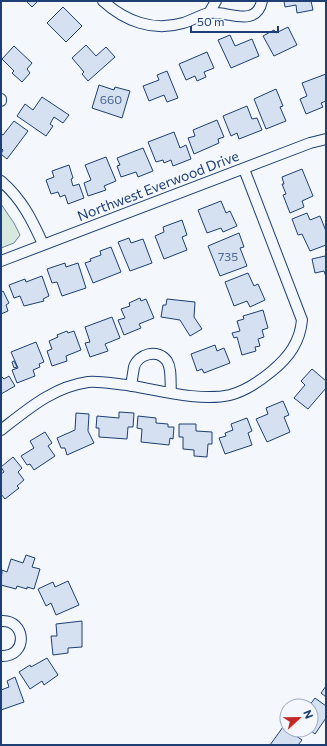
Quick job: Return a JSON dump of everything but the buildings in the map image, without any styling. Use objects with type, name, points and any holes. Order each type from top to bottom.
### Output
[{"type":"street","points":[[103,1],[116,13],[129,20],[148,25],[167,26],[180,24],[209,13],[240,17],[247,16],[254,14],[261,7],[262,1]]},
{"type":"street","points":[[209,13],[216,1]]},
{"type":"street","name":"Northwest Everwood Drive","points":[[1,261],[310,143],[326,139]]},
{"type":"street","points":[[1,430],[44,397],[57,391],[88,382],[104,382],[209,397],[230,395],[261,380],[285,360],[294,349],[301,332],[302,320],[244,169]]},
{"type":"street","points":[[1,181],[21,202],[29,214],[43,244]]},
{"type":"street","points":[[131,386],[134,366],[140,358],[151,353],[160,355],[166,360],[170,371],[171,392]]},
{"type":"street","points":[[1,621],[10,622],[15,625],[21,634],[21,640],[20,645],[13,654],[1,656]]},
{"type":"shaded area","points":[[1,204],[20,235],[14,243],[1,248]]}]
